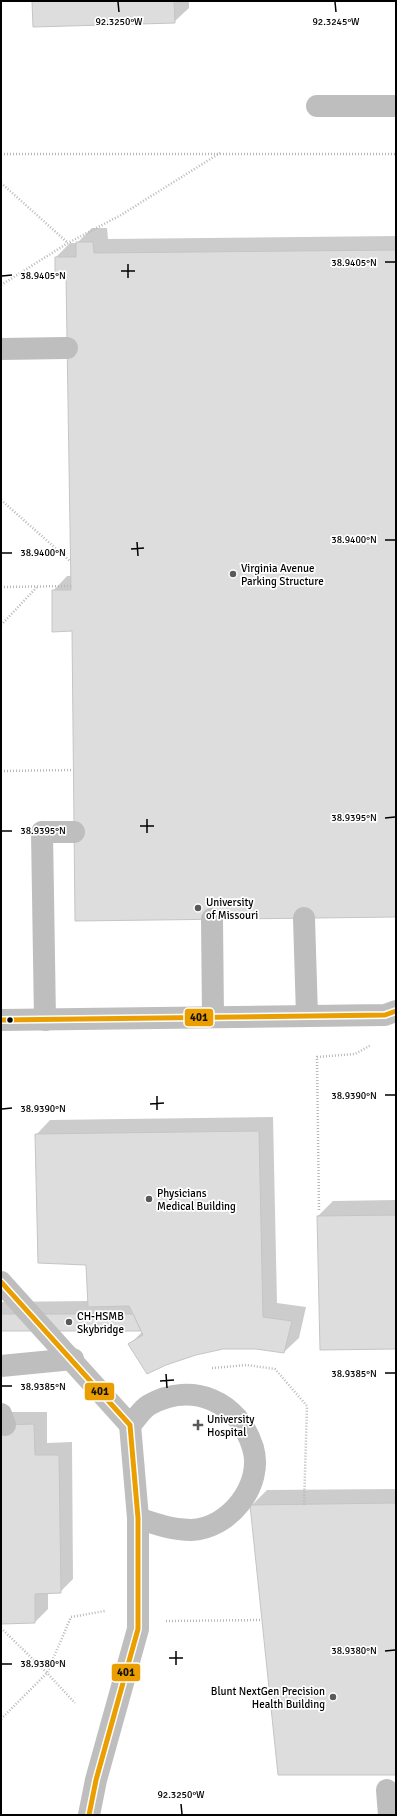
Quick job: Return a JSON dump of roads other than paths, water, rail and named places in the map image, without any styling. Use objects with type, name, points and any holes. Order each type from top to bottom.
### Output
[{"type":"street","points":[[317,106],[396,106]]},
{"type":"street","points":[[1,348],[67,348]]},
{"type":"street","points":[[45,1020],[42,832],[74,832]]},
{"type":"street","points":[[304,918],[306,1016]]},
{"type":"street","points":[[212,919],[213,1018]]},
{"type":"street","points":[[1,1020],[384,1015],[396,1011]]},
{"type":"street","points":[[1,1282],[73,1360],[130,1425],[138,1518],[138,1629],[88,1815]]},
{"type":"street","points":[[1,1366],[73,1360]]},
{"type":"street","points":[[130,1425],[148,1406],[166,1398],[189,1394],[211,1399],[231,1411],[245,1428],[254,1450],[254,1473],[246,1494],[232,1513],[214,1524],[193,1530],[171,1528],[138,1518]]},
{"type":"street","points":[[387,1790],[389,1815]]},
{"type":"place","name":"Virginia Avenue Parking Structure","points":[[233,574]]},
{"type":"place","name":"University of Missouri","points":[[198,908]]},
{"type":"place","name":"Physicians Medical Building","points":[[149,1199]]},
{"type":"place","name":"CH-HSMB Skybridge","points":[[69,1322]]},
{"type":"place","name":"University Hospital","points":[[198,1425]]},
{"type":"place","name":"Blunt NextGen Precision Health Building","points":[[333,1697]]}]
